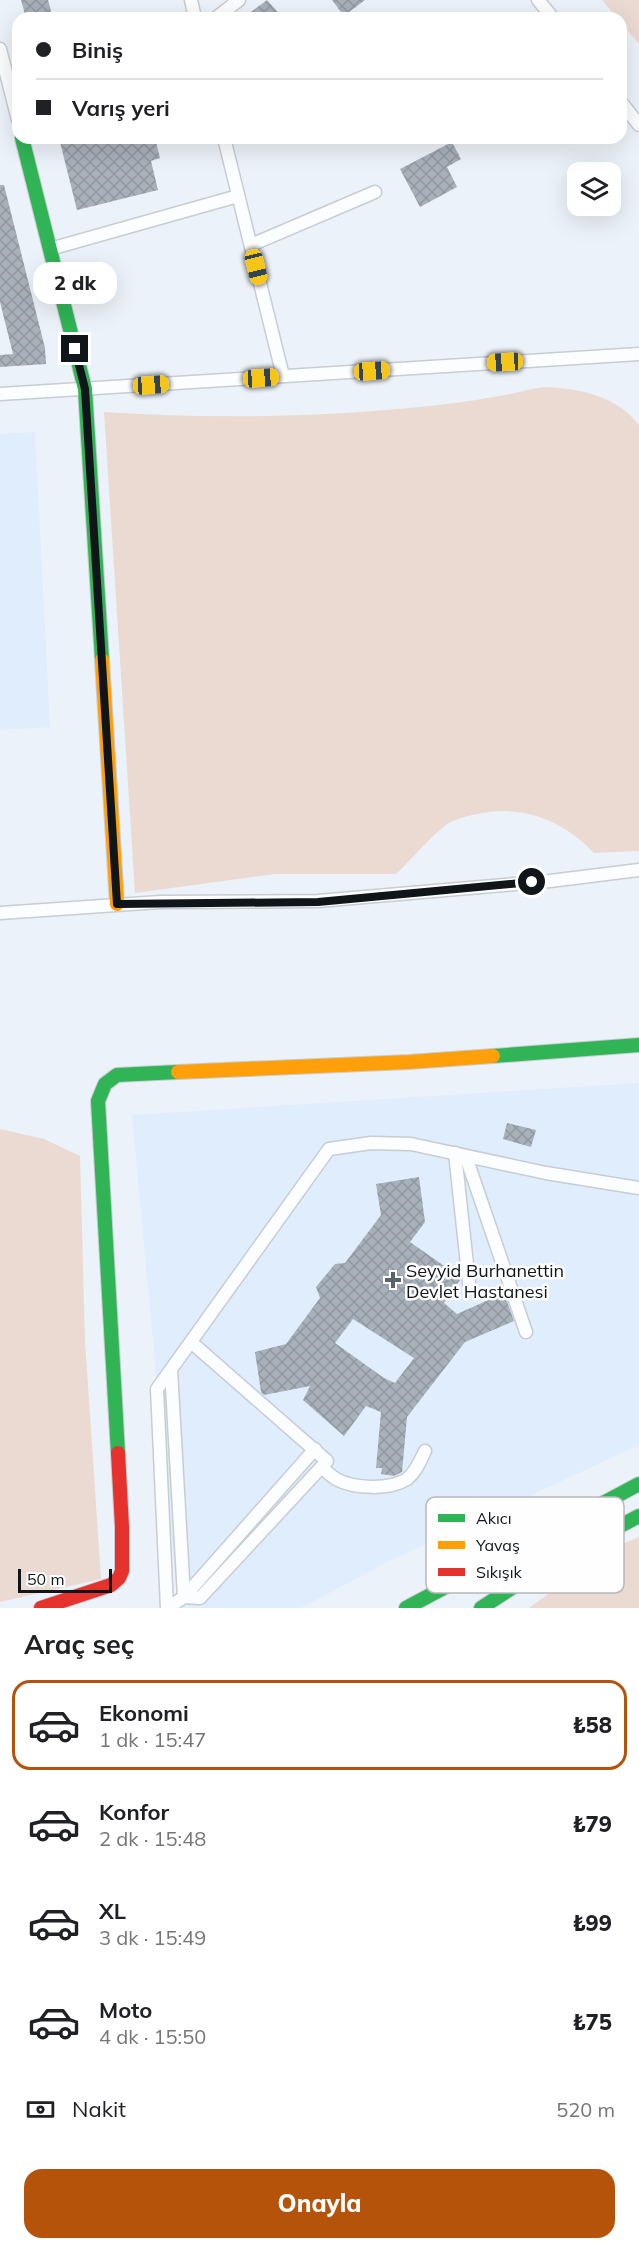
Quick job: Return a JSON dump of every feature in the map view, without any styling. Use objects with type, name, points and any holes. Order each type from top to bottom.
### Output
[{"type":"street","points":[[224,12],[239,0]]},
{"type":"street","points":[[538,0],[548,12]]},
{"type":"street","points":[[0,49],[12,78]]},
{"type":"street","points":[[627,110],[639,125]]},
{"type":"street","points":[[24,144],[85,389],[117,904]]},
{"type":"street","points":[[225,144],[283,376]]},
{"type":"street","points":[[251,245],[375,192]]},
{"type":"street","points":[[50,249],[238,196]]},
{"type":"street","points":[[0,394],[639,354]]},
{"type":"street","points":[[0,913],[117,904],[318,902],[559,880],[639,870]]},
{"type":"street","points":[[41,1608],[111,1586],[122,1571],[112,1332],[98,1106],[100,1092],[108,1081],[117,1075],[409,1062],[639,1045]]},
{"type":"street","points":[[168,1608],[157,1389],[329,1149],[371,1143],[430,1147],[546,1173],[639,1188]]},
{"type":"street","points":[[460,1155],[469,1283]]},
{"type":"street","points":[[460,1155],[526,1332]]},
{"type":"street","points":[[184,1597],[200,1598],[327,1461],[191,1342]]},
{"type":"street","points":[[171,1370],[184,1597]]},
{"type":"street","points":[[168,1608],[184,1597],[315,1449]]},
{"type":"street","points":[[322,1467],[333,1478],[343,1483],[384,1486],[401,1482],[412,1474],[425,1451]]},
{"type":"street","points":[[614,1497],[639,1484]]},
{"type":"street","points":[[624,1524],[639,1516]]},
{"type":"street","points":[[406,1608],[434,1593]]},
{"type":"street","points":[[481,1608],[504,1593]]},
{"type":"shaded area","points":[[602,0],[639,0],[639,44],[627,30],[627,12],[612,12]]},
{"type":"shaded area","points":[[544,387],[571,389],[609,400],[630,415],[639,425],[639,851],[594,853],[569,832],[541,817],[526,813],[494,811],[457,819],[449,823],[396,874],[275,874],[135,893],[104,412],[174,415],[316,415],[457,403]]},
{"type":"shaded area","points":[[35,432],[50,727],[0,730],[0,434]]},
{"type":"shaded area","name":"Seyyid Burhanettin Devlet Hastanesi","points":[[639,1083],[639,1445],[527,1497],[426,1497],[426,1544],[301,1608],[178,1608],[132,1115]]},
{"type":"shaded area","points":[[0,1129],[44,1139],[80,1156],[85,1341],[101,1579],[0,1602]]},
{"type":"shaded area","points":[[639,1537],[639,1608],[529,1608],[550,1593],[624,1593],[624,1543]]},
{"type":"building","points":[[21,0],[48,0],[51,12],[24,12]]},
{"type":"building","points":[[267,0],[278,12],[251,12]]},
{"type":"building","points":[[332,0],[365,0],[349,12],[341,12]]},
{"type":"building","points":[[60,144],[156,144],[160,158],[151,161],[158,190],[77,210]]},
{"type":"building","points":[[448,144],[453,144],[461,159],[447,167],[457,187],[420,207],[400,169]]},
{"type":"building","points":[[0,185],[4,185],[45,348],[46,364],[0,367],[0,355],[13,354],[0,302]]},
{"type":"building","points":[[507,1123],[536,1130],[531,1147],[503,1139]]},
{"type":"building","points":[[419,1177],[425,1222],[410,1242],[460,1277],[444,1303],[457,1314],[504,1293],[514,1321],[465,1342],[407,1417],[402,1472],[394,1476],[381,1474],[382,1468],[376,1468],[381,1412],[366,1406],[344,1436],[303,1400],[310,1386],[264,1395],[261,1392],[255,1352],[286,1344],[320,1298],[316,1287],[335,1264],[345,1263],[381,1215],[376,1184]],"holes":[[[353,1319],[414,1358],[395,1383],[384,1378],[335,1343]]]},
{"type":"traffic: fast","points":[[24,144],[85,389],[102,660]]},
{"type":"traffic: fast","points":[[493,1056],[639,1045]]},
{"type":"traffic: fast","points":[[118,1453],[98,1101],[105,1084],[117,1075],[178,1072]]},
{"type":"traffic: fast","points":[[615,1497],[639,1484]]},
{"type":"traffic: fast","points":[[624,1524],[639,1516]]},
{"type":"traffic: fast","points":[[406,1608],[434,1593]]},
{"type":"traffic: fast","points":[[481,1608],[504,1593]]},
{"type":"traffic: slow","points":[[102,660],[117,904]]},
{"type":"traffic: slow","points":[[178,1072],[493,1056]]},
{"type":"traffic: jam","points":[[41,1608],[111,1585],[119,1578],[122,1571],[122,1527],[118,1453]]},
{"type":"place","name":"Seyyid Burhanettin Devlet Hastanesi","points":[[393,1280]]},
{"type":"route","points":[[75,349],[85,389],[117,904],[318,902],[532,882]]}]
